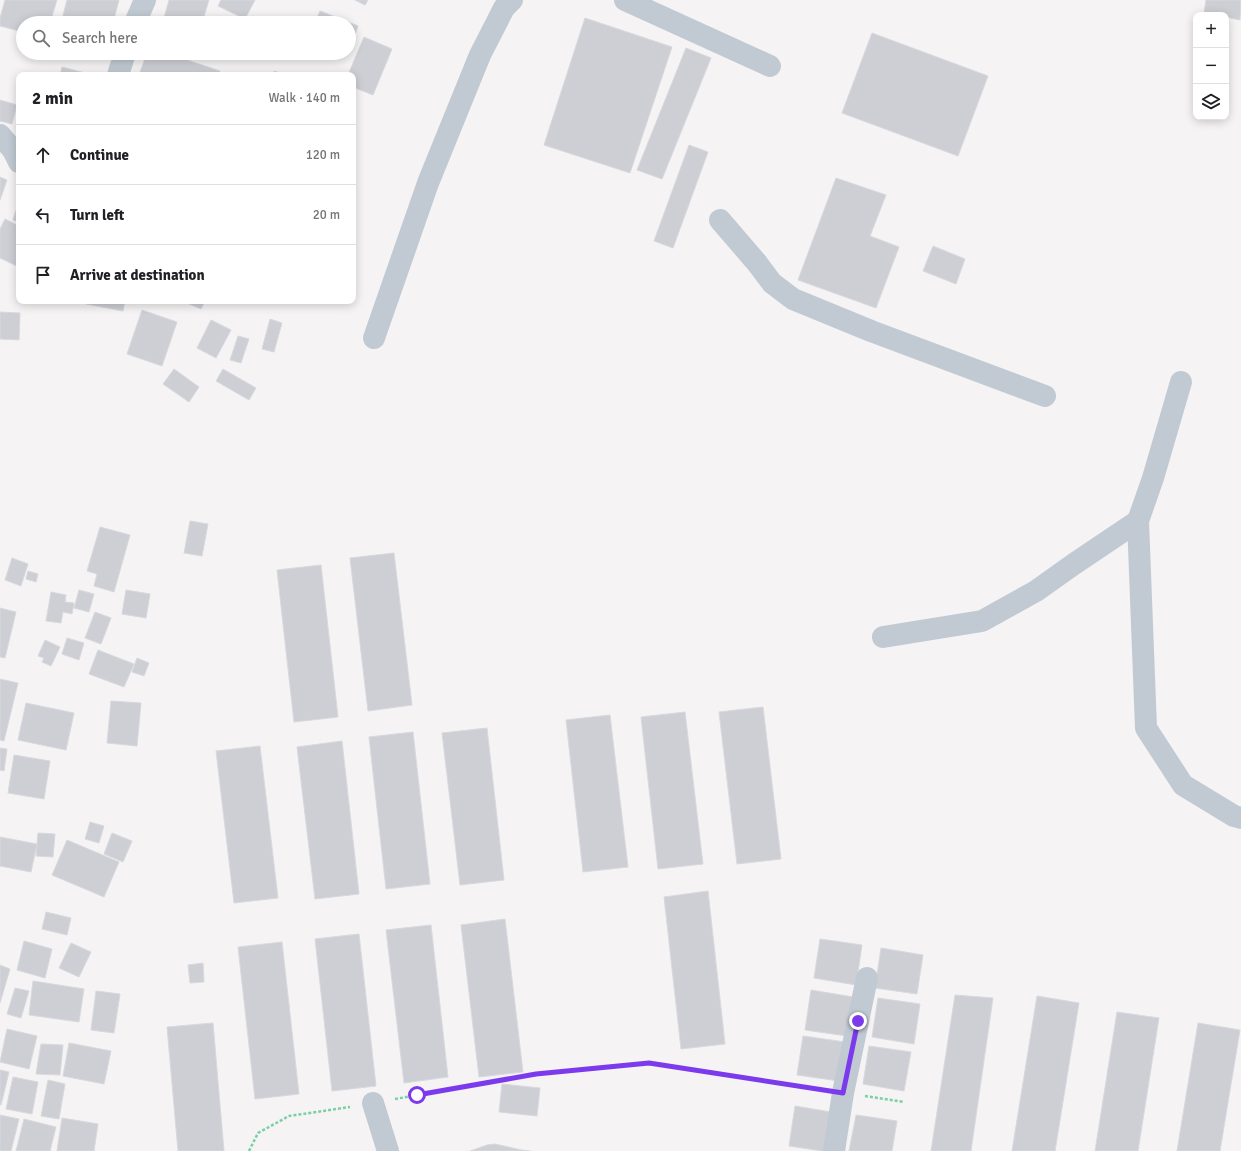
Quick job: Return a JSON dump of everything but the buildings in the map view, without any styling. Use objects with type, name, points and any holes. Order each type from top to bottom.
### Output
[{"type":"street","points":[[138,16],[145,0]]},
{"type":"street","points":[[374,338],[428,183],[480,55],[504,8],[512,0]]},
{"type":"street","points":[[625,0],[770,66]]},
{"type":"street","points":[[119,72],[122,60]]},
{"type":"street","points":[[0,135],[13,150],[16,156]]},
{"type":"street","points":[[720,220],[772,283],[793,299],[871,331],[1045,396]]},
{"type":"street","points":[[1181,382],[1153,478],[1138,521],[1146,728],[1182,785],[1234,816],[1241,818]]},
{"type":"street","points":[[883,637],[982,622],[1036,591],[1138,521]]},
{"type":"street","points":[[834,1151],[843,1093],[867,978]]},
{"type":"street","points":[[373,1103],[388,1151]]},
{"type":"path","points":[[249,1151],[258,1133],[289,1116],[373,1103],[536,1074],[649,1063],[904,1102]]},
{"type":"route","points":[[417,1095],[536,1074],[649,1063],[843,1093],[858,1021]]}]
